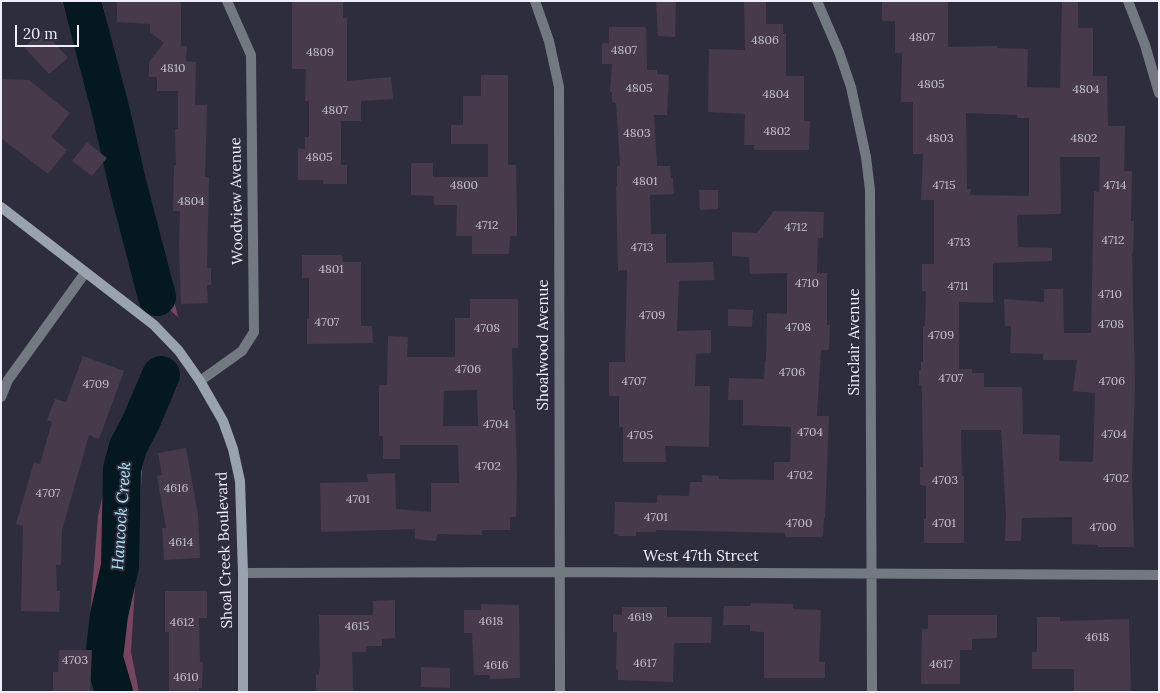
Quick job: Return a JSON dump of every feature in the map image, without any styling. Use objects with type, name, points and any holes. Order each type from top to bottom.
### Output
[{"type":"street","name":"Woodview Avenue","points":[[200,381],[242,351],[254,332],[251,55],[227,1]]},
{"type":"street","name":"Shoalwood Avenue","points":[[535,1],[548,41],[559,87],[560,692]]},
{"type":"street","name":"Sinclair Avenue","points":[[817,1],[840,52],[850,87],[859,120],[870,190],[872,692]]},
{"type":"street","points":[[1128,1],[1145,45],[1159,93]]},
{"type":"street","name":"Shoal Creek Boulevard","points":[[1,207],[154,325],[179,351],[200,381],[223,421],[233,449],[240,481],[243,573],[243,692]]},
{"type":"street","points":[[1,397],[8,380],[85,273]]},
{"type":"street","name":"West 47th Street","points":[[243,573],[559,572],[1159,575]]},
{"type":"shaded area","points":[[62,1],[102,1],[178,317],[135,281],[129,236]]},
{"type":"shaded area","points":[[147,366],[177,387],[143,455],[131,652],[139,692],[103,692],[90,615],[98,516],[117,431]]},
{"type":"building","points":[[117,1],[181,1],[181,46],[187,46],[186,61],[196,62],[195,105],[207,105],[205,177],[209,177],[207,268],[211,268],[211,285],[207,285],[208,303],[181,304],[180,211],[173,211],[174,165],[176,165],[175,129],[178,129],[178,91],[157,91],[157,77],[149,77],[149,62],[164,43],[150,32],[150,24],[117,22]]},
{"type":"building","points":[[292,1],[343,1],[343,18],[347,18],[347,81],[391,77],[393,99],[361,101],[361,121],[341,121],[341,165],[347,165],[347,184],[323,184],[323,180],[298,180],[298,148],[305,149],[305,137],[309,137],[309,101],[305,101],[306,69],[292,69]]},
{"type":"building","points":[[656,1],[676,1],[675,37],[658,36]]},
{"type":"building","points":[[744,1],[766,1],[766,24],[783,24],[783,34],[786,34],[786,76],[804,76],[804,121],[810,121],[809,150],[754,150],[754,145],[744,145],[745,114],[708,112],[709,49],[745,50]]},
{"type":"building","points":[[882,1],[948,1],[948,47],[997,46],[997,48],[1028,49],[1027,87],[1060,88],[1062,1],[1078,1],[1078,28],[1093,28],[1093,76],[1107,76],[1108,126],[1125,126],[1124,171],[1132,171],[1131,221],[1134,221],[1132,253],[1135,384],[1132,476],[1134,547],[1098,547],[1098,545],[1072,544],[1072,517],[1022,518],[1021,541],[1005,541],[1006,514],[1001,430],[961,430],[962,476],[964,476],[964,543],[924,543],[926,486],[920,485],[920,467],[923,467],[922,394],[921,385],[919,385],[919,370],[921,370],[921,362],[923,362],[923,326],[925,326],[926,291],[922,291],[922,264],[934,264],[934,200],[921,200],[923,154],[913,154],[913,102],[901,102],[902,53],[895,53],[895,21],[882,21]],"holes":[[[966,113],[1017,115],[1017,118],[1029,118],[1029,196],[970,195],[971,189],[967,189]],[[1060,157],[1100,157],[1099,192],[1094,191],[1091,333],[1064,333],[1063,289],[1044,289],[1044,302],[1004,299],[1005,326],[1011,326],[1010,353],[1043,354],[1043,360],[1077,360],[1073,391],[1095,393],[1093,462],[1059,461],[1060,435],[1023,434],[1022,387],[984,387],[984,373],[972,373],[972,369],[959,369],[959,302],[993,303],[993,263],[1052,261],[1052,248],[1018,247],[1017,215],[1061,214]]]},
{"type":"building","points":[[609,27],[646,27],[647,70],[657,70],[657,74],[669,75],[667,115],[654,115],[657,166],[670,166],[674,194],[650,195],[651,234],[666,234],[666,263],[713,262],[714,280],[679,281],[677,331],[711,330],[711,353],[696,354],[695,386],[710,386],[709,447],[665,446],[666,462],[623,462],[623,427],[619,427],[619,396],[609,396],[609,362],[625,362],[627,270],[618,271],[616,186],[617,166],[620,166],[616,103],[612,102],[612,92],[610,92],[612,64],[602,64],[602,43],[609,43]]},
{"type":"building","points":[[43,30],[68,58],[49,74],[24,47]]},
{"type":"building","points":[[481,75],[508,75],[508,165],[516,165],[517,216],[517,236],[510,236],[509,254],[472,254],[472,236],[456,236],[457,205],[434,205],[434,196],[411,195],[411,163],[433,163],[433,177],[488,177],[488,144],[451,144],[451,125],[463,125],[463,96],[481,96]]},
{"type":"building","points":[[1,79],[29,80],[70,113],[51,137],[67,150],[48,174],[1,138]]},
{"type":"building","points":[[87,142],[107,158],[92,176],[72,161]]},
{"type":"building","points":[[699,190],[718,190],[718,209],[700,210]]},
{"type":"building","points":[[774,211],[824,212],[823,238],[818,238],[817,273],[827,273],[827,325],[830,325],[829,350],[821,350],[817,416],[829,416],[823,537],[785,537],[785,533],[656,530],[656,532],[636,532],[636,536],[618,536],[619,534],[614,534],[615,502],[657,503],[657,495],[689,496],[690,482],[702,482],[702,475],[719,476],[719,479],[774,480],[774,462],[790,462],[791,427],[743,425],[743,400],[728,400],[729,378],[764,379],[767,313],[787,314],[787,273],[750,274],[749,257],[732,256],[732,232],[757,233]]},
{"type":"building","points":[[302,255],[342,255],[343,262],[361,262],[361,326],[372,326],[373,343],[307,344],[309,278],[302,278]]},
{"type":"building","points":[[470,299],[518,299],[518,348],[512,348],[517,474],[516,517],[510,517],[510,530],[482,530],[482,535],[437,534],[436,541],[415,539],[415,529],[321,532],[320,483],[368,482],[367,474],[395,473],[396,509],[431,512],[431,483],[459,483],[458,445],[400,445],[400,459],[383,459],[383,436],[379,436],[379,385],[387,385],[388,336],[408,337],[407,357],[455,357],[455,318],[470,318]],"holes":[[[477,390],[478,426],[443,426],[444,391]]]},
{"type":"building","points":[[728,309],[753,310],[752,327],[728,326]]},
{"type":"building","points":[[83,356],[124,371],[99,439],[89,435],[62,530],[61,565],[56,565],[57,591],[60,591],[59,612],[21,611],[23,526],[16,524],[34,462],[40,464],[52,422],[47,420],[55,399],[66,402]]},
{"type":"building","points":[[186,448],[198,515],[200,558],[164,560],[162,528],[166,528],[157,476],[162,475],[158,453]]},
{"type":"building","points":[[165,591],[207,591],[207,618],[199,618],[200,662],[203,662],[202,688],[199,688],[199,692],[169,692],[169,632],[165,632]]},
{"type":"building","points":[[395,600],[395,638],[382,639],[382,646],[366,646],[366,652],[352,652],[353,692],[316,692],[316,674],[319,675],[320,665],[319,615],[373,615],[373,601]]},
{"type":"building","points":[[751,603],[793,604],[793,609],[821,610],[819,662],[825,662],[825,678],[764,678],[764,632],[750,631],[750,625],[723,625],[724,606],[751,606]]},
{"type":"building","points":[[481,604],[519,605],[520,678],[490,679],[490,675],[474,675],[472,633],[464,633],[464,610],[481,610]]},
{"type":"building","points":[[622,607],[667,607],[667,617],[712,617],[711,643],[674,643],[673,682],[618,680],[618,670],[616,669],[617,632],[613,632],[613,614],[622,615]]},
{"type":"building","points":[[928,615],[997,615],[997,638],[972,639],[972,650],[960,650],[960,684],[921,684],[922,629],[928,629]]},
{"type":"building","points":[[1037,617],[1060,617],[1060,621],[1129,619],[1131,692],[1074,692],[1074,669],[1032,669],[1032,652],[1037,652]]},
{"type":"building","points":[[59,650],[92,650],[90,692],[53,692],[53,672],[58,672]]},
{"type":"building","points":[[421,667],[450,668],[450,688],[421,687]]},
{"type":"waterway","name":"Hancock Creek","points":[[82,1],[157,297]]},
{"type":"waterway","name":"Hancock Creek","points":[[114,692],[104,658],[109,615],[120,566],[122,469],[128,447],[161,375]]}]
